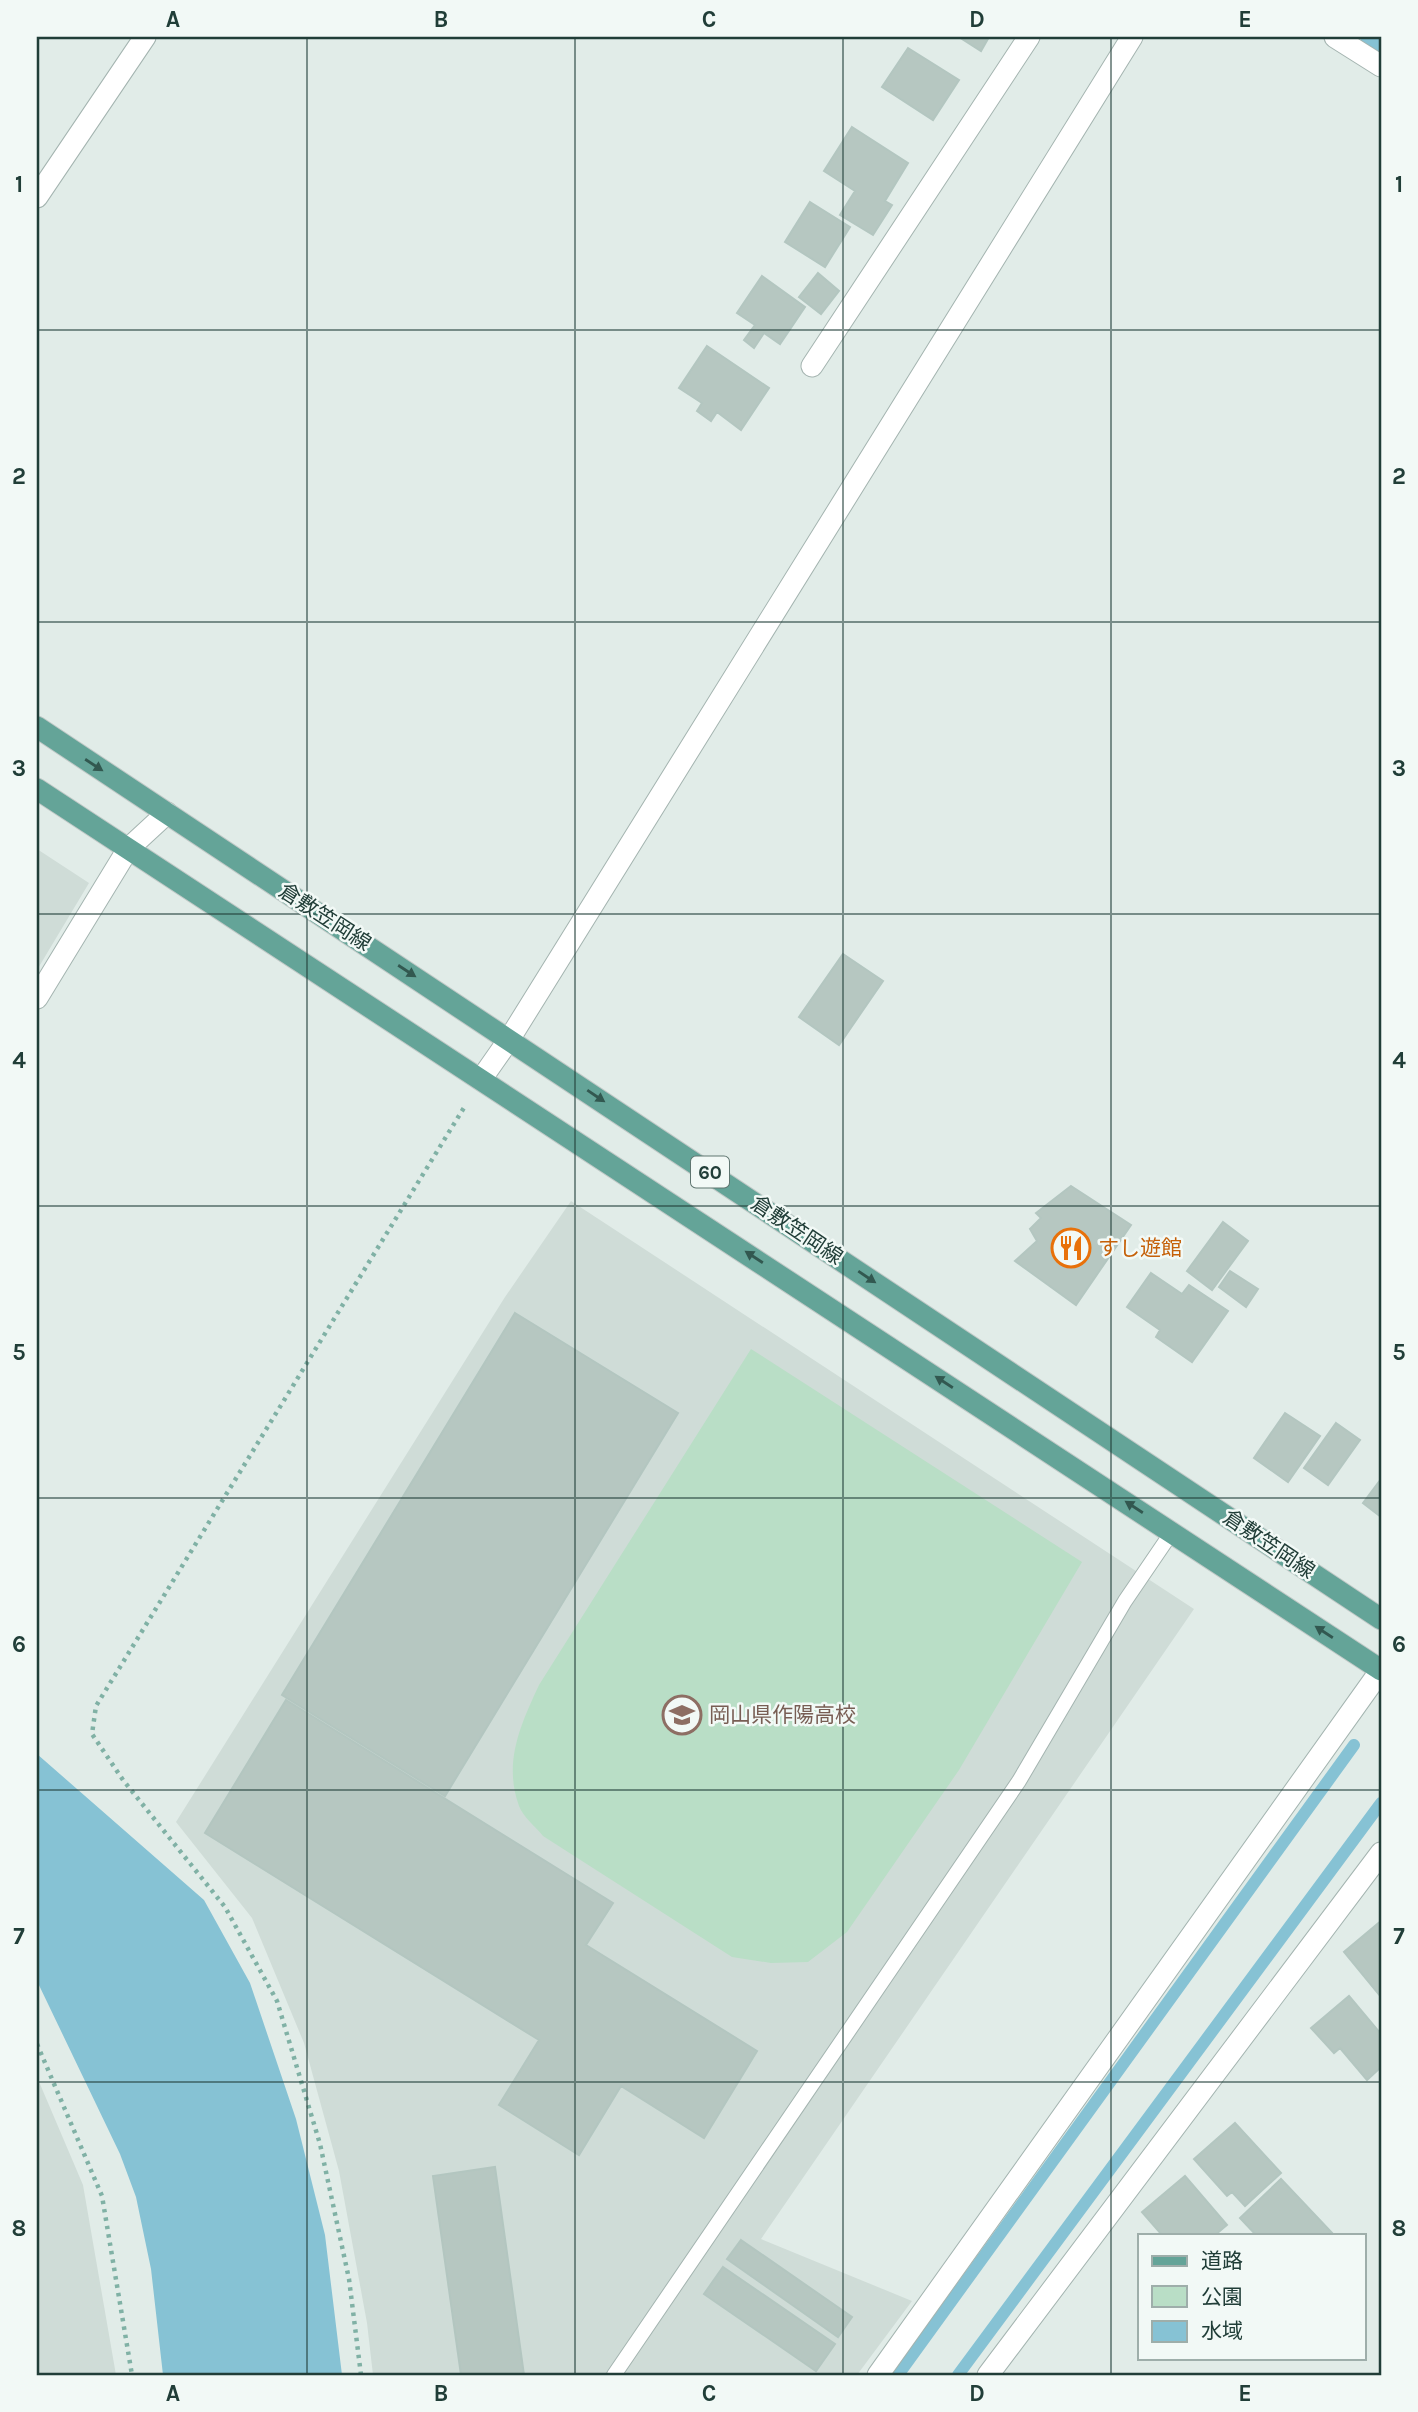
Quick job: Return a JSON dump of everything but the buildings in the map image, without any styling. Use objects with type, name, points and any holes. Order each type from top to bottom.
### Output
[{"type":"main road","name":"倉敷笠岡線","points":[[37,727],[1381,1619]]},
{"type":"main road","name":"倉敷笠岡線","points":[[37,789],[482,1078],[1381,1670]]},
{"type":"street","points":[[37,197],[145,37]]},
{"type":"street","points":[[811,366],[1029,37]]},
{"type":"street","points":[[482,1078],[1132,37]]},
{"type":"street","points":[[1335,37],[1381,66]]},
{"type":"street","points":[[37,998],[128,849],[167,813]]},
{"type":"street","points":[[878,2375],[1381,1670]]},
{"type":"street","points":[[988,2375],[1381,1853]]},
{"type":"lane","points":[[614,2375],[1019,1781],[1125,1601],[1172,1532]]},
{"type":"path","points":[[362,2375],[349,2279],[320,2144],[277,2001],[225,1907],[123,1780],[92,1734],[96,1706],[482,1078]]},
{"type":"path","points":[[37,2044],[102,2196],[132,2375]]},
{"type":"shaded area","points":[[37,849],[89,883],[37,970]]},
{"type":"shaded area","name":"岡山県作陽高校","points":[[571,1201],[1194,1609],[761,2239],[912,2301],[857,2375],[373,2375],[367,2323],[339,2171],[304,2043],[252,1918],[176,1822],[505,1297]]},
{"type":"shaded area","points":[[37,2077],[83,2185],[116,2375],[37,2375]]},
{"type":"green space","points":[[751,1349],[1082,1562],[959,1770],[847,1932],[808,1962],[771,1963],[732,1957],[543,1836],[519,1806],[513,1774],[516,1744],[539,1685]]},
{"type":"water","points":[[37,1754],[204,1900],[250,1983],[296,2119],[325,2235],[342,2375],[163,2375],[151,2269],[136,2197],[120,2154],[37,1981]]},
{"type":"waterway","points":[[1366,37],[1381,46]]},
{"type":"waterway","points":[[898,2375],[1354,1745]]},
{"type":"waterway","points":[[958,2375],[1381,1803]]},
{"type":"place","name":"すし遊館","points":[[1071,1248]]},
{"type":"place","name":"岡山県作陽高校","points":[[682,1715]]}]
